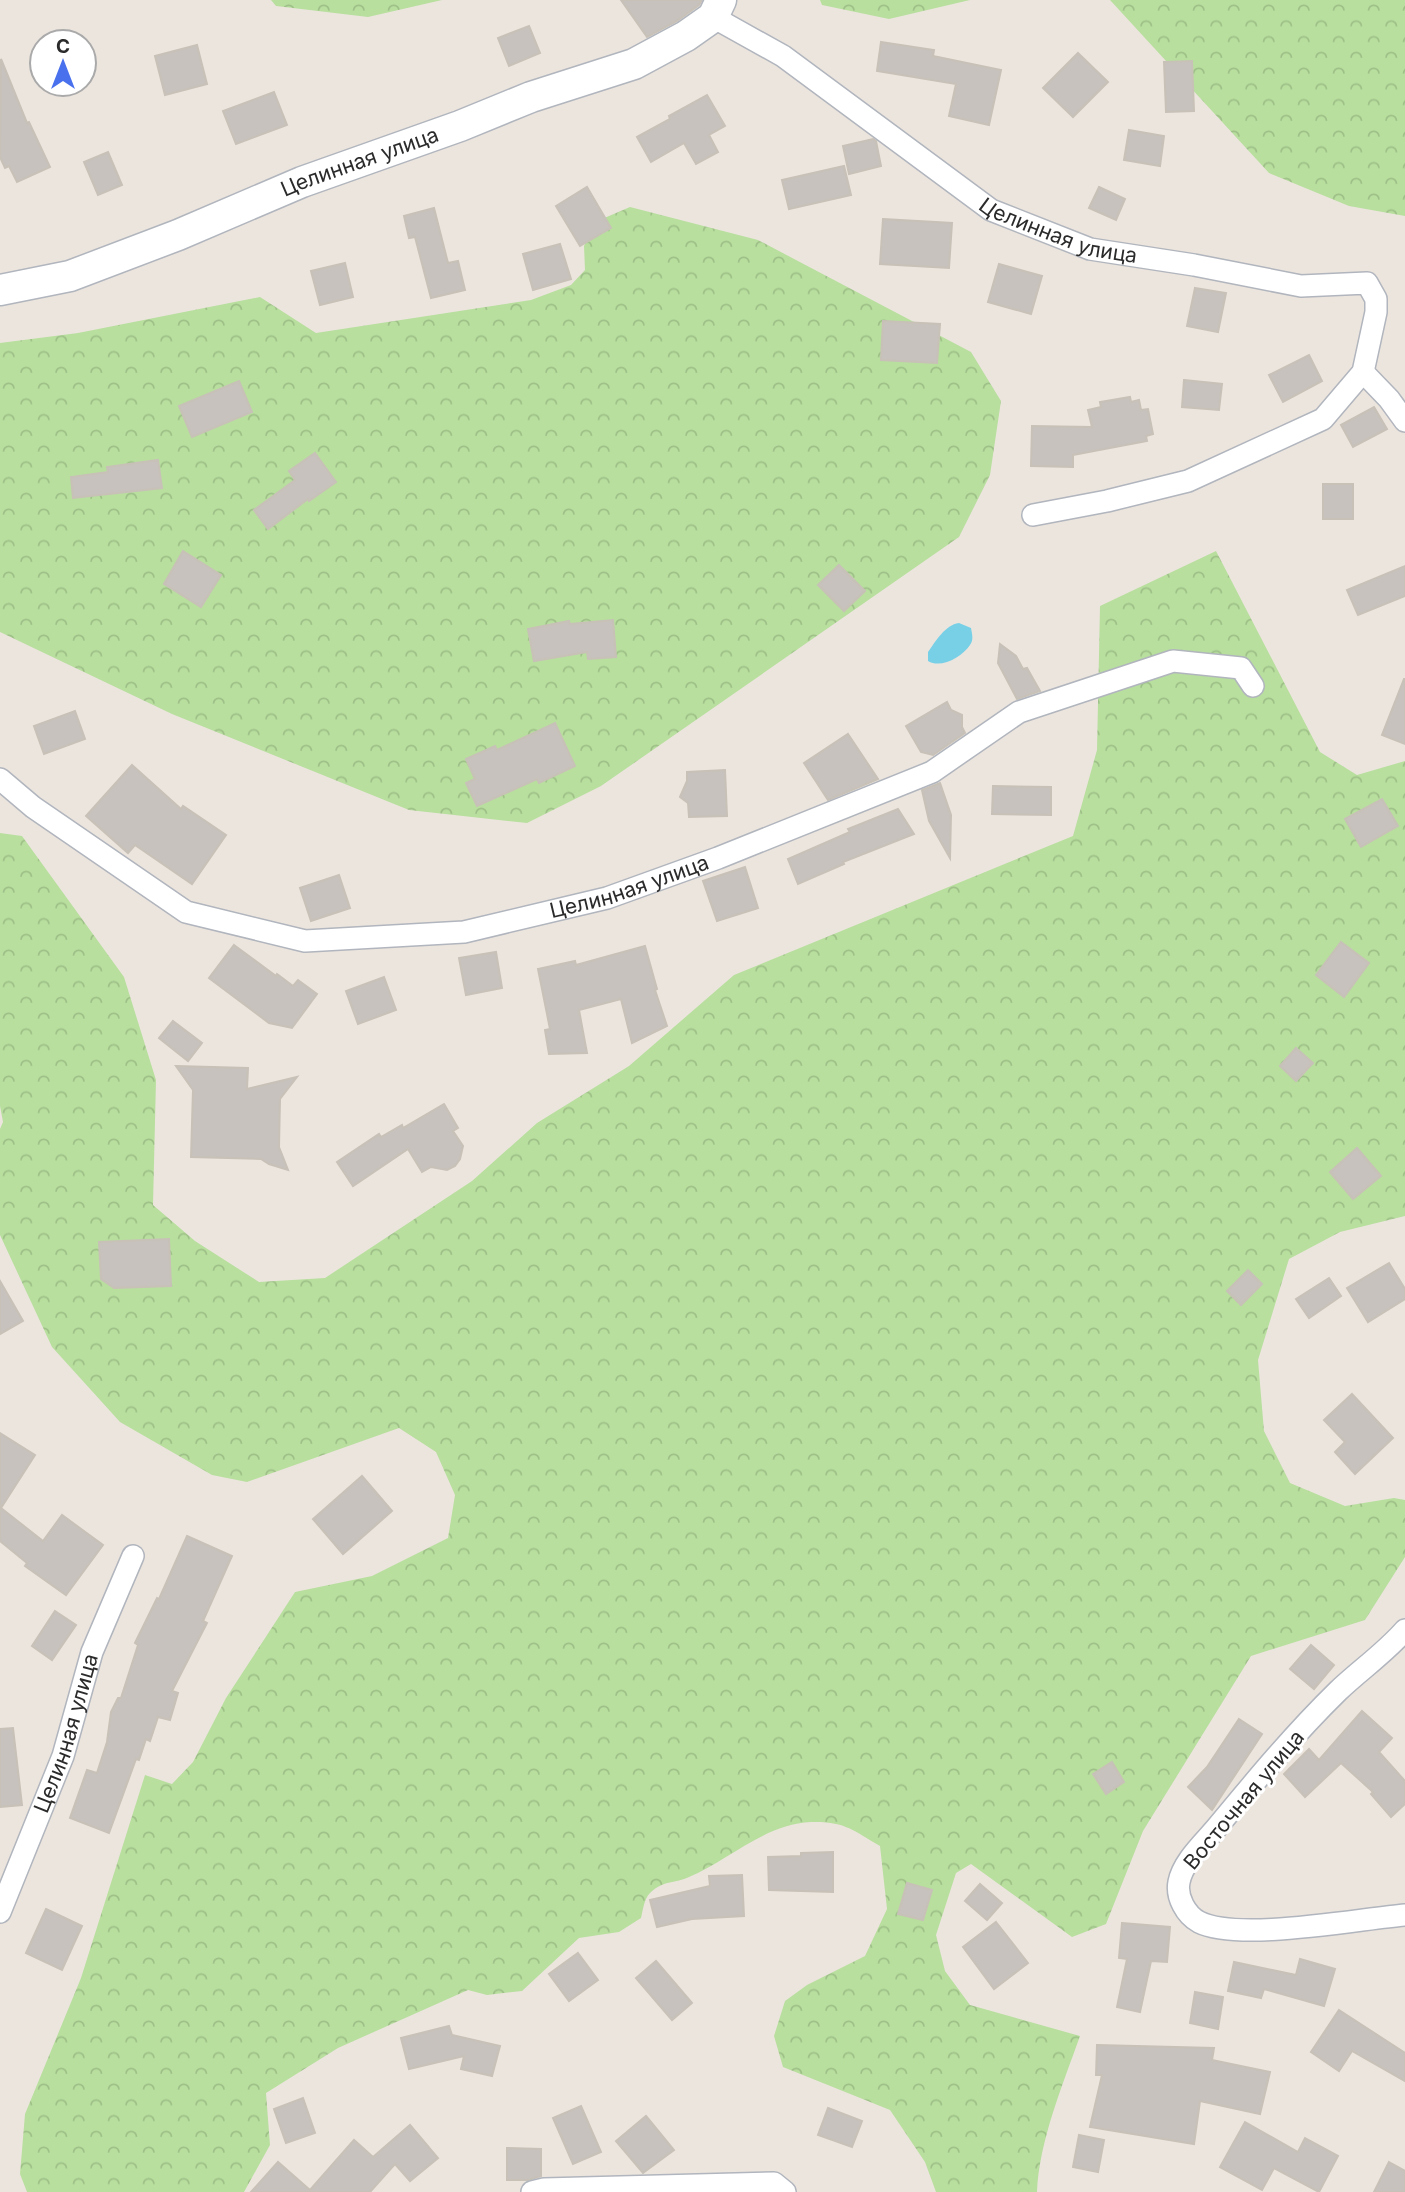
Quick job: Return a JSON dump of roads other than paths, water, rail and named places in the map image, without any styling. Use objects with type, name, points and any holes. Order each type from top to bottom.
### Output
[{"type":"street","name":"Целинная улица","points":[[0,290],[70,276],[177,235],[302,182],[460,126],[531,97],[634,64],[686,36],[717,9],[990,210],[1090,249],[1194,265],[1301,286],[1367,283],[1376,299],[1376,312],[1363,372],[1323,419],[1188,481],[1107,501],[1033,514]]},
{"type":"street","points":[[1363,372],[1389,399],[1405,421]]},
{"type":"street","name":"Целинная улица","points":[[0,779],[33,807],[186,912],[305,941],[464,932],[607,898],[718,858],[932,772],[1019,712],[1172,661],[1241,668],[1253,686]]},
{"type":"street","name":"Целинная улица","points":[[0,1912],[63,1756],[92,1651],[133,1556]]},
{"type":"street","name":"Восточная улица","points":[[1405,1630],[1338,1691],[1253,1784],[1187,1863],[1178,1883],[1186,1912],[1199,1922],[1216,1927],[1278,1929],[1405,1914]]},
{"type":"street","points":[[532,2192],[544,2189],[774,2183],[785,2192]]},
{"type":"water","points":[[959,623],[971,628],[972,641],[966,649],[945,663],[928,661],[928,652],[945,630]]}]
